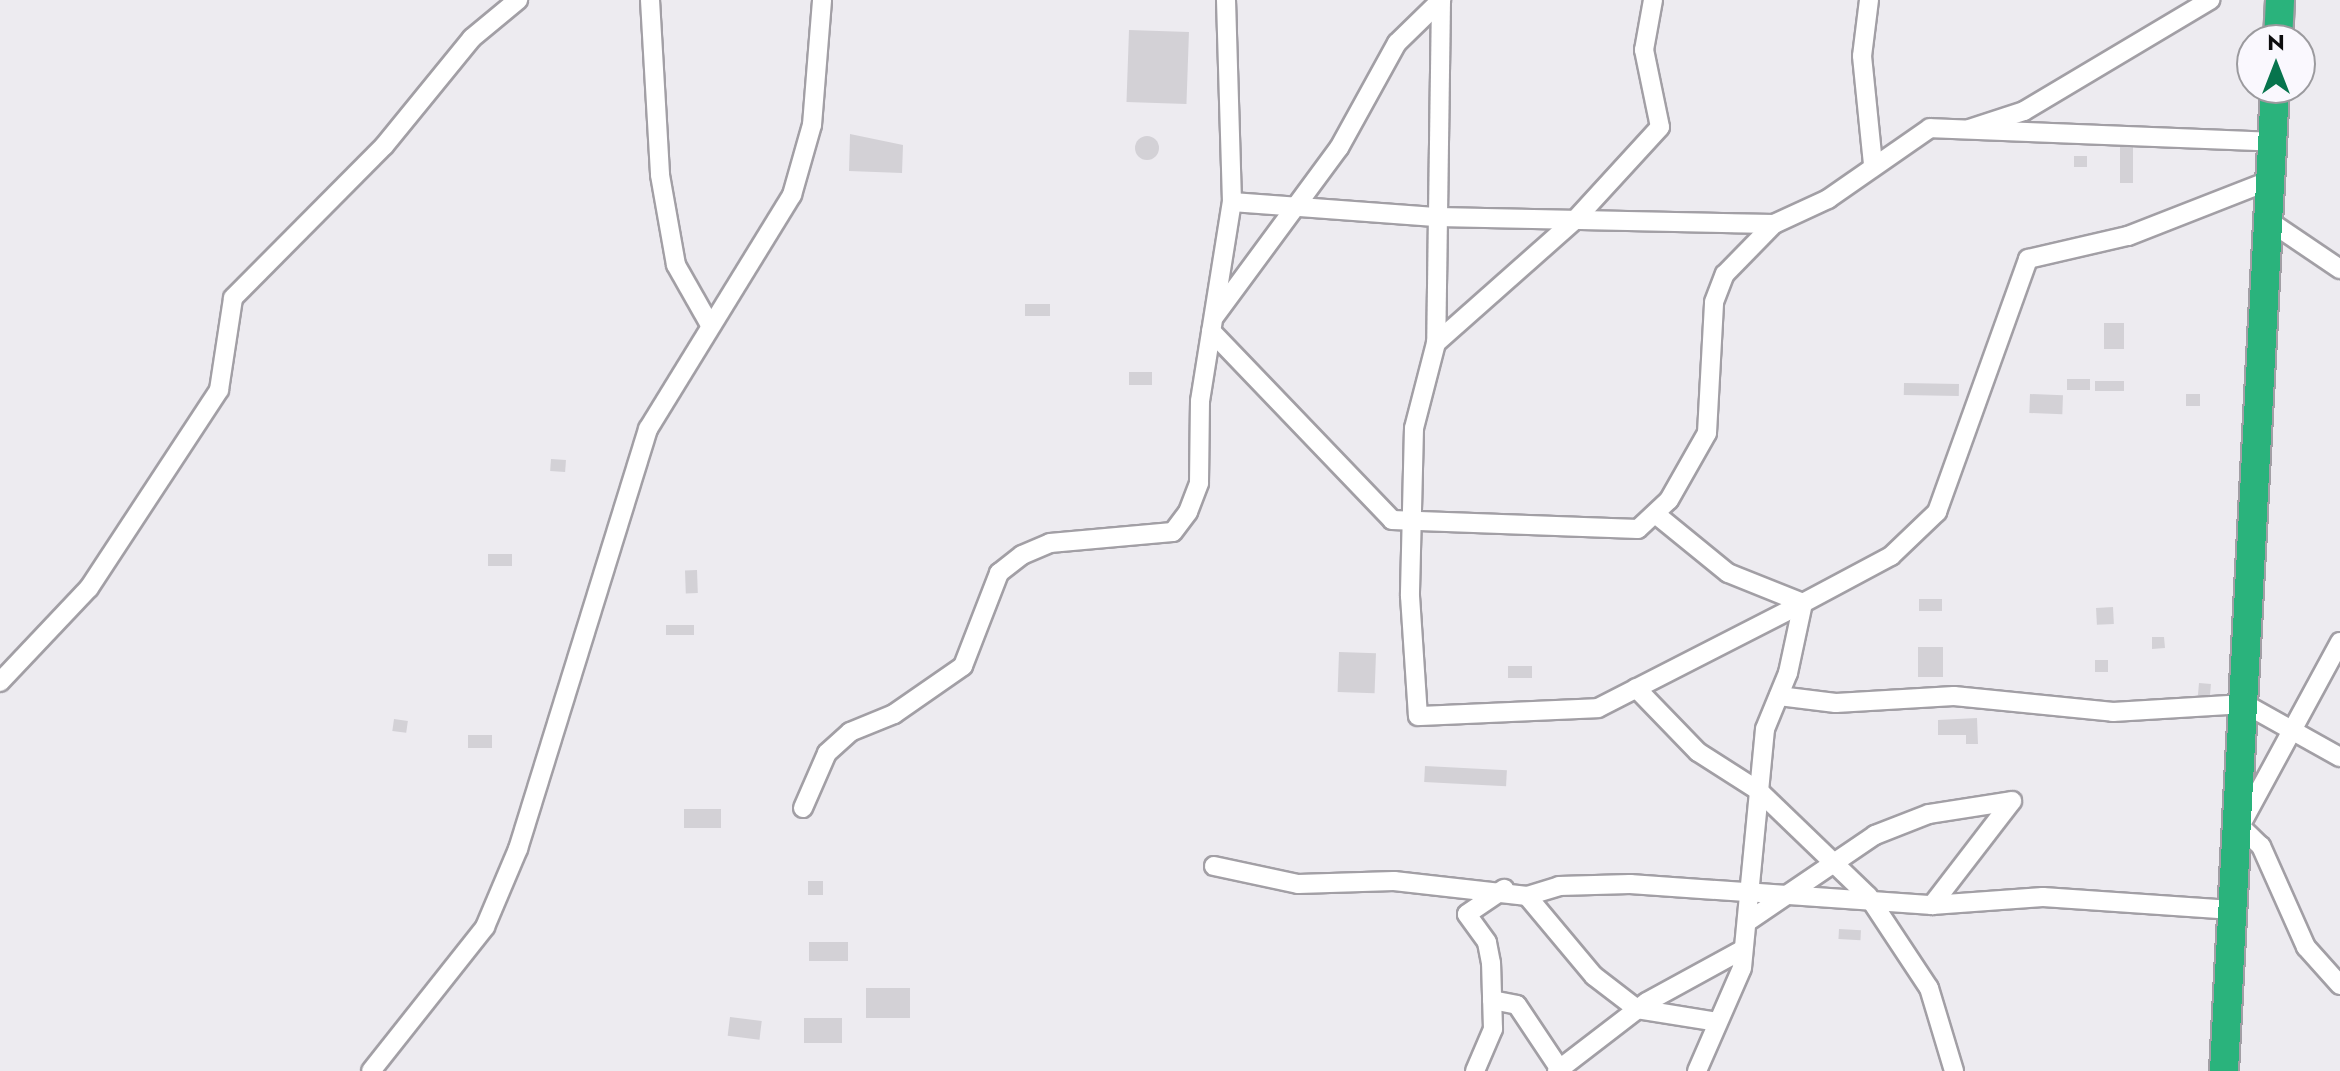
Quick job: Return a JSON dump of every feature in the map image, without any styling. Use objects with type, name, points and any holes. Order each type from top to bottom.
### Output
[{"type":"highway","points":[[2279,24],[2280,0]]},
{"type":"highway","points":[[2224,1071],[2240,826],[2274,104]]},
{"type":"street","points":[[0,682],[89,588],[219,390],[233,298],[384,146],[472,38],[518,0]]},
{"type":"street","points":[[650,0],[660,175],[676,265],[709,323]]},
{"type":"street","points":[[371,1071],[485,927],[518,849],[648,429],[709,323],[792,195],[812,125],[822,0]]},
{"type":"street","points":[[803,808],[827,753],[850,732],[894,714],[963,666],[999,573],[1022,555],[1050,543],[1173,532],[1199,483],[1212,324],[1232,202],[1224,132],[1226,0]]},
{"type":"street","points":[[1212,324],[1298,208],[1397,43],[1441,0]]},
{"type":"street","points":[[1441,0],[1436,343],[1414,428],[1411,521],[1418,716],[1598,708],[1891,556],[1937,512],[2028,259],[2128,236],[2271,180]]},
{"type":"street","points":[[1436,343],[1574,221],[1660,127],[1644,50],[1653,0]]},
{"type":"street","points":[[1869,0],[1862,56],[1873,165]]},
{"type":"street","points":[[1962,131],[2024,111],[2210,0]]},
{"type":"street","points":[[1232,202],[1438,217],[1774,224],[1794,219],[1930,128],[2273,142]]},
{"type":"street","points":[[2269,221],[2340,269]]},
{"type":"street","points":[[1212,324],[1392,520],[1638,529],[1658,516],[1707,433],[1714,302],[1725,274],[1774,224]]},
{"type":"street","points":[[1658,516],[1728,573],[1803,603]]},
{"type":"street","points":[[1697,1071],[1742,968],[1765,729],[1779,696],[1803,603]]},
{"type":"street","points":[[2340,642],[2295,733],[2240,826],[2261,846],[2306,947],[2340,985]]},
{"type":"street","points":[[1636,688],[1698,752],[1759,791],[1838,862],[1868,896],[1929,988],[1954,1071]]},
{"type":"street","points":[[1779,696],[1836,703],[1954,696],[2113,712],[2245,704],[2340,757]]},
{"type":"street","points":[[1747,922],[1875,835],[1929,814],[2012,801],[1932,905]]},
{"type":"street","points":[[1214,866],[1298,884],[1504,889],[1527,896],[1594,976],[1637,1009],[1717,1022]]},
{"type":"street","points":[[1527,896],[1559,886],[1748,887],[1868,896],[1932,905],[2043,897],[2235,910]]},
{"type":"street","points":[[1475,1071],[1493,1029],[1492,1000],[1487,942],[1467,914],[1504,889]]},
{"type":"street","points":[[1492,1000],[1517,1005],[1559,1070],[1637,1009],[1742,950]]},
{"type":"building","points":[[1129,30],[1189,32],[1186,104],[1126,102]]},
{"type":"building","points":[[850,134],[903,145],[902,173],[849,171]]},
{"type":"building","points":[[1147,136],[1158,143],[1159,148],[1152,159],[1147,160],[1136,153],[1135,148],[1142,137]]},
{"type":"building","points":[[2120,142],[2133,142],[2133,183],[2120,183]]},
{"type":"building","points":[[2074,156],[2087,156],[2087,167],[2074,167]]},
{"type":"building","points":[[1025,304],[1050,304],[1050,316],[1025,316]]},
{"type":"building","points":[[2104,323],[2124,323],[2124,349],[2104,349]]},
{"type":"building","points":[[1129,372],[1152,372],[1152,385],[1129,385]]},
{"type":"building","points":[[2067,379],[2090,379],[2090,390],[2067,390]]},
{"type":"building","points":[[2095,381],[2124,381],[2124,391],[2095,391]]},
{"type":"building","points":[[1904,383],[1959,384],[1959,396],[1904,395]]},
{"type":"building","points":[[2030,394],[2063,395],[2062,414],[2029,413]]},
{"type":"building","points":[[2186,394],[2200,394],[2200,406],[2186,406]]},
{"type":"building","points":[[551,459],[566,460],[565,472],[550,471]]},
{"type":"building","points":[[488,554],[512,554],[512,566],[488,566]]},
{"type":"building","points":[[685,570],[697,570],[698,593],[686,593]]},
{"type":"building","points":[[1919,599],[1942,599],[1942,611],[1919,611]]},
{"type":"building","points":[[2113,607],[2114,624],[2097,625],[2096,608]]},
{"type":"building","points":[[666,625],[694,625],[694,635],[666,635]]},
{"type":"building","points":[[2152,637],[2164,637],[2165,648],[2152,649]]},
{"type":"building","points":[[1918,647],[1943,647],[1943,677],[1918,677]]},
{"type":"building","points":[[1339,652],[1376,653],[1375,693],[1338,692]]},
{"type":"building","points":[[2095,660],[2108,660],[2108,672],[2095,672]]},
{"type":"building","points":[[1508,666],[1532,666],[1532,678],[1508,678]]},
{"type":"building","points":[[2199,683],[2211,684],[2210,696],[2198,695]]},
{"type":"building","points":[[1977,718],[1978,744],[1966,744],[1966,735],[1938,735],[1938,720]]},
{"type":"building","points":[[394,719],[408,721],[406,733],[392,731]]},
{"type":"building","points":[[468,735],[492,735],[492,748],[468,748]]},
{"type":"building","points":[[1425,766],[1507,770],[1506,786],[1424,782]]},
{"type":"building","points":[[684,809],[721,809],[721,828],[684,828]]},
{"type":"building","points":[[808,881],[823,881],[823,895],[808,895]]},
{"type":"building","points":[[1839,929],[1861,930],[1860,940],[1838,939]]},
{"type":"building","points":[[809,942],[848,942],[848,961],[809,961]]},
{"type":"building","points":[[866,988],[910,988],[910,1018],[866,1018]]},
{"type":"building","points":[[730,1017],[762,1021],[759,1040],[728,1036]]},
{"type":"building","points":[[804,1018],[842,1018],[842,1043],[804,1043]]}]
